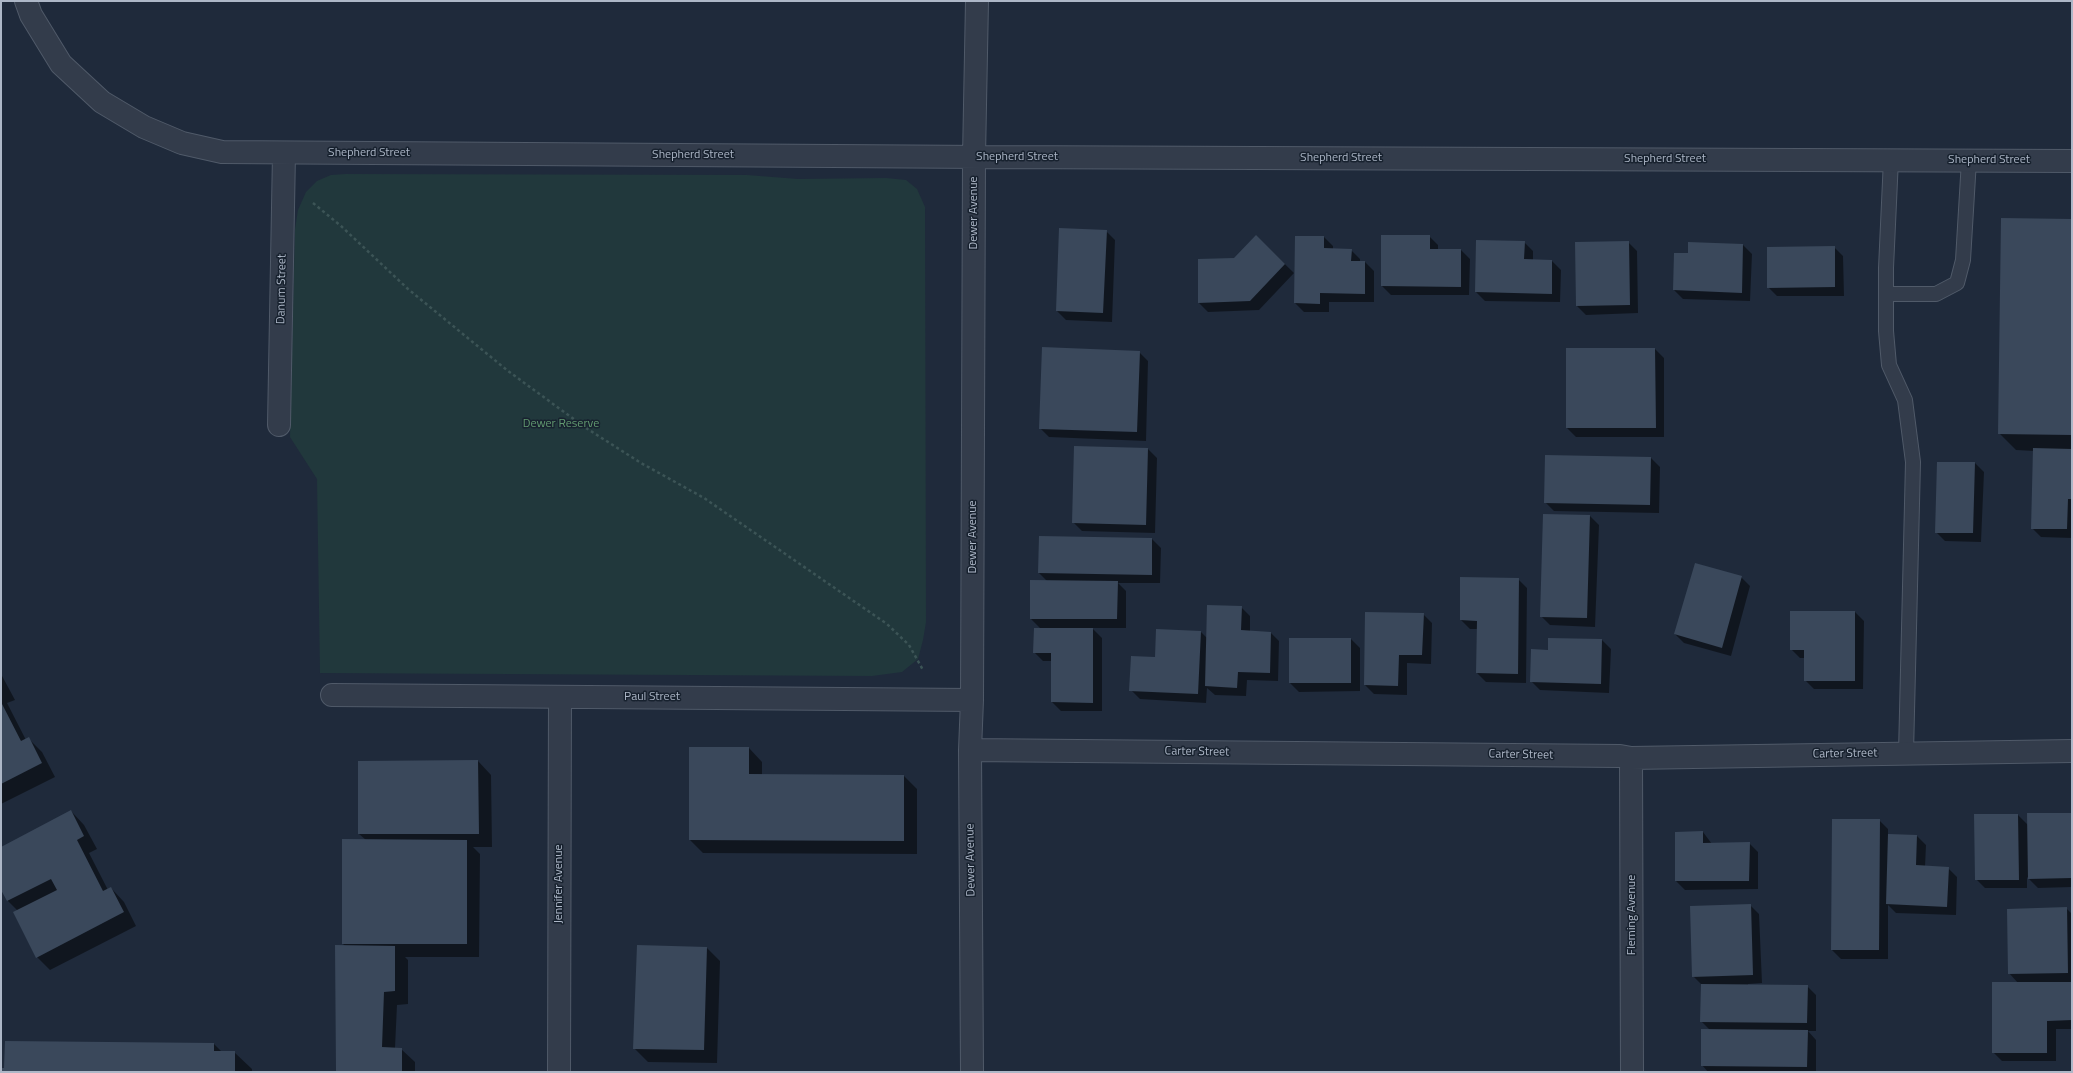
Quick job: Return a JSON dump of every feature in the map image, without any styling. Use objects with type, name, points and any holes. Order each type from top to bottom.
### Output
[{"type":"street","name":"Shepherd Street","points":[[26,1],[31,15],[61,64],[102,102],[144,127],[182,143],[222,152],[974,157],[1891,159],[2072,161]]},
{"type":"street","name":"Dewer Avenue","points":[[972,1072],[970,750],[972,700],[974,157],[977,1]]},
{"type":"street","name":"Danum Street","points":[[279,425],[284,153]]},
{"type":"street","name":"Paul Street","points":[[332,695],[972,700]]},
{"type":"street","name":"Jennifer Avenue","points":[[559,1072],[560,697]]},
{"type":"street","name":"Carter Street","points":[[970,750],[1604,756],[1631,758],[2072,751]]},
{"type":"street","name":"Fleming Avenue","points":[[1631,758],[1632,1072]]},
{"type":"lane","points":[[1891,159],[1886,268],[1886,331],[1890,365],[1905,400],[1913,462],[1906,753]]},
{"type":"lane","points":[[1887,294],[1936,294],[1957,283],[1963,260],[1969,160]]},
{"type":"path","points":[[284,192],[297,193],[312,202],[341,226],[408,289],[508,371],[586,428],[641,463],[704,498],[887,624],[909,645],[936,700]]},
{"type":"green space","name":"Dewer Reserve","points":[[331,175],[747,175],[798,179],[886,178],[906,180],[917,189],[925,207],[926,622],[918,659],[902,672],[872,676],[320,673],[317,479],[290,437],[295,229],[298,210],[306,192],[317,181]]},
{"type":"building","points":[[2001,218],[2072,219],[2072,435],[1998,434]]},
{"type":"building","points":[[1059,228],[1107,230],[1103,313],[1056,311]]},
{"type":"building","points":[[1256,235],[1285,264],[1250,301],[1198,303],[1198,259],[1234,258]]},
{"type":"building","points":[[1381,235],[1430,235],[1430,249],[1461,249],[1461,287],[1381,286]]},
{"type":"building","points":[[1295,236],[1324,236],[1324,248],[1352,249],[1351,261],[1365,261],[1365,294],[1320,293],[1320,304],[1294,303]]},
{"type":"building","points":[[1476,240],[1525,241],[1524,259],[1552,260],[1552,294],[1475,292]]},
{"type":"building","points":[[1629,241],[1630,305],[1576,306],[1575,242]]},
{"type":"building","points":[[1688,242],[1743,244],[1742,293],[1673,290],[1674,253],[1688,253]]},
{"type":"building","points":[[1835,246],[1835,287],[1767,288],[1767,247]]},
{"type":"building","points":[[1042,347],[1140,351],[1137,432],[1039,429]]},
{"type":"building","points":[[1566,348],[1655,348],[1656,428],[1566,428]]},
{"type":"building","points":[[1074,446],[1148,448],[1146,525],[1072,523]]},
{"type":"building","points":[[2033,448],[2072,449],[2072,499],[2068,499],[2067,529],[2031,529]]},
{"type":"building","points":[[1545,455],[1651,457],[1650,505],[1544,503]]},
{"type":"building","points":[[1937,462],[1975,462],[1973,533],[1935,533]]},
{"type":"building","points":[[1543,514],[1590,515],[1587,618],[1540,617]]},
{"type":"building","points":[[1039,536],[1152,538],[1152,575],[1038,573]]},
{"type":"building","points":[[1695,563],[1742,576],[1722,648],[1674,634]]},
{"type":"building","points":[[1460,577],[1519,578],[1518,674],[1476,673],[1477,621],[1460,620]]},
{"type":"building","points":[[1030,580],[1118,581],[1117,619],[1030,619]]},
{"type":"building","points":[[1207,605],[1242,606],[1241,630],[1271,632],[1270,673],[1238,672],[1237,688],[1205,686]]},
{"type":"building","points":[[1790,611],[1855,611],[1855,681],[1804,681],[1804,650],[1790,650]]},
{"type":"building","points":[[1365,612],[1424,613],[1422,655],[1399,655],[1398,686],[1364,685]]},
{"type":"building","points":[[1034,628],[1093,628],[1093,703],[1051,702],[1051,653],[1033,653]]},
{"type":"building","points":[[1156,629],[1201,631],[1198,694],[1129,691],[1131,656],[1155,657]]},
{"type":"building","points":[[1289,638],[1351,638],[1351,683],[1289,683]]},
{"type":"building","points":[[1548,638],[1602,639],[1601,684],[1530,682],[1531,649],[1548,650]]},
{"type":"building","points":[[1,702],[21,741],[29,737],[42,763],[1,784]]},
{"type":"building","points":[[689,747],[749,747],[749,774],[904,775],[904,841],[689,840]]},
{"type":"building","points":[[478,760],[479,834],[358,834],[358,761]]},
{"type":"building","points":[[71,810],[84,836],[77,840],[103,891],[111,887],[124,912],[36,958],[13,912],[57,890],[51,879],[7,901],[1,890],[1,847]]},
{"type":"building","points":[[2027,813],[2071,813],[2072,878],[2028,879]]},
{"type":"building","points":[[1974,814],[2018,814],[2019,880],[1975,880]]},
{"type":"building","points":[[1832,819],[1880,819],[1879,950],[1831,950]]},
{"type":"building","points":[[1703,831],[1703,843],[1750,842],[1749,881],[1675,881],[1675,832]]},
{"type":"building","points":[[1888,834],[1917,835],[1916,865],[1949,867],[1947,907],[1886,904]]},
{"type":"building","points":[[342,839],[467,840],[467,944],[342,944]]},
{"type":"building","points":[[1751,904],[1753,975],[1692,977],[1690,906]]},
{"type":"building","points":[[2067,907],[2068,973],[2008,974],[2007,909]]},
{"type":"building","points":[[335,945],[395,946],[395,991],[384,992],[382,1047],[402,1048],[402,1072],[336,1072]]},
{"type":"building","points":[[637,945],[707,947],[704,1050],[633,1049]]},
{"type":"building","points":[[1992,982],[2072,982],[2072,1020],[2047,1021],[2047,1053],[1992,1053]]},
{"type":"building","points":[[1701,984],[1808,985],[1807,1023],[1700,1022]]},
{"type":"building","points":[[1701,1029],[1808,1030],[1807,1067],[1701,1066]]},
{"type":"building","points":[[5,1041],[214,1043],[214,1051],[235,1051],[235,1072],[1,1072],[1,1068],[4,1068]]}]
